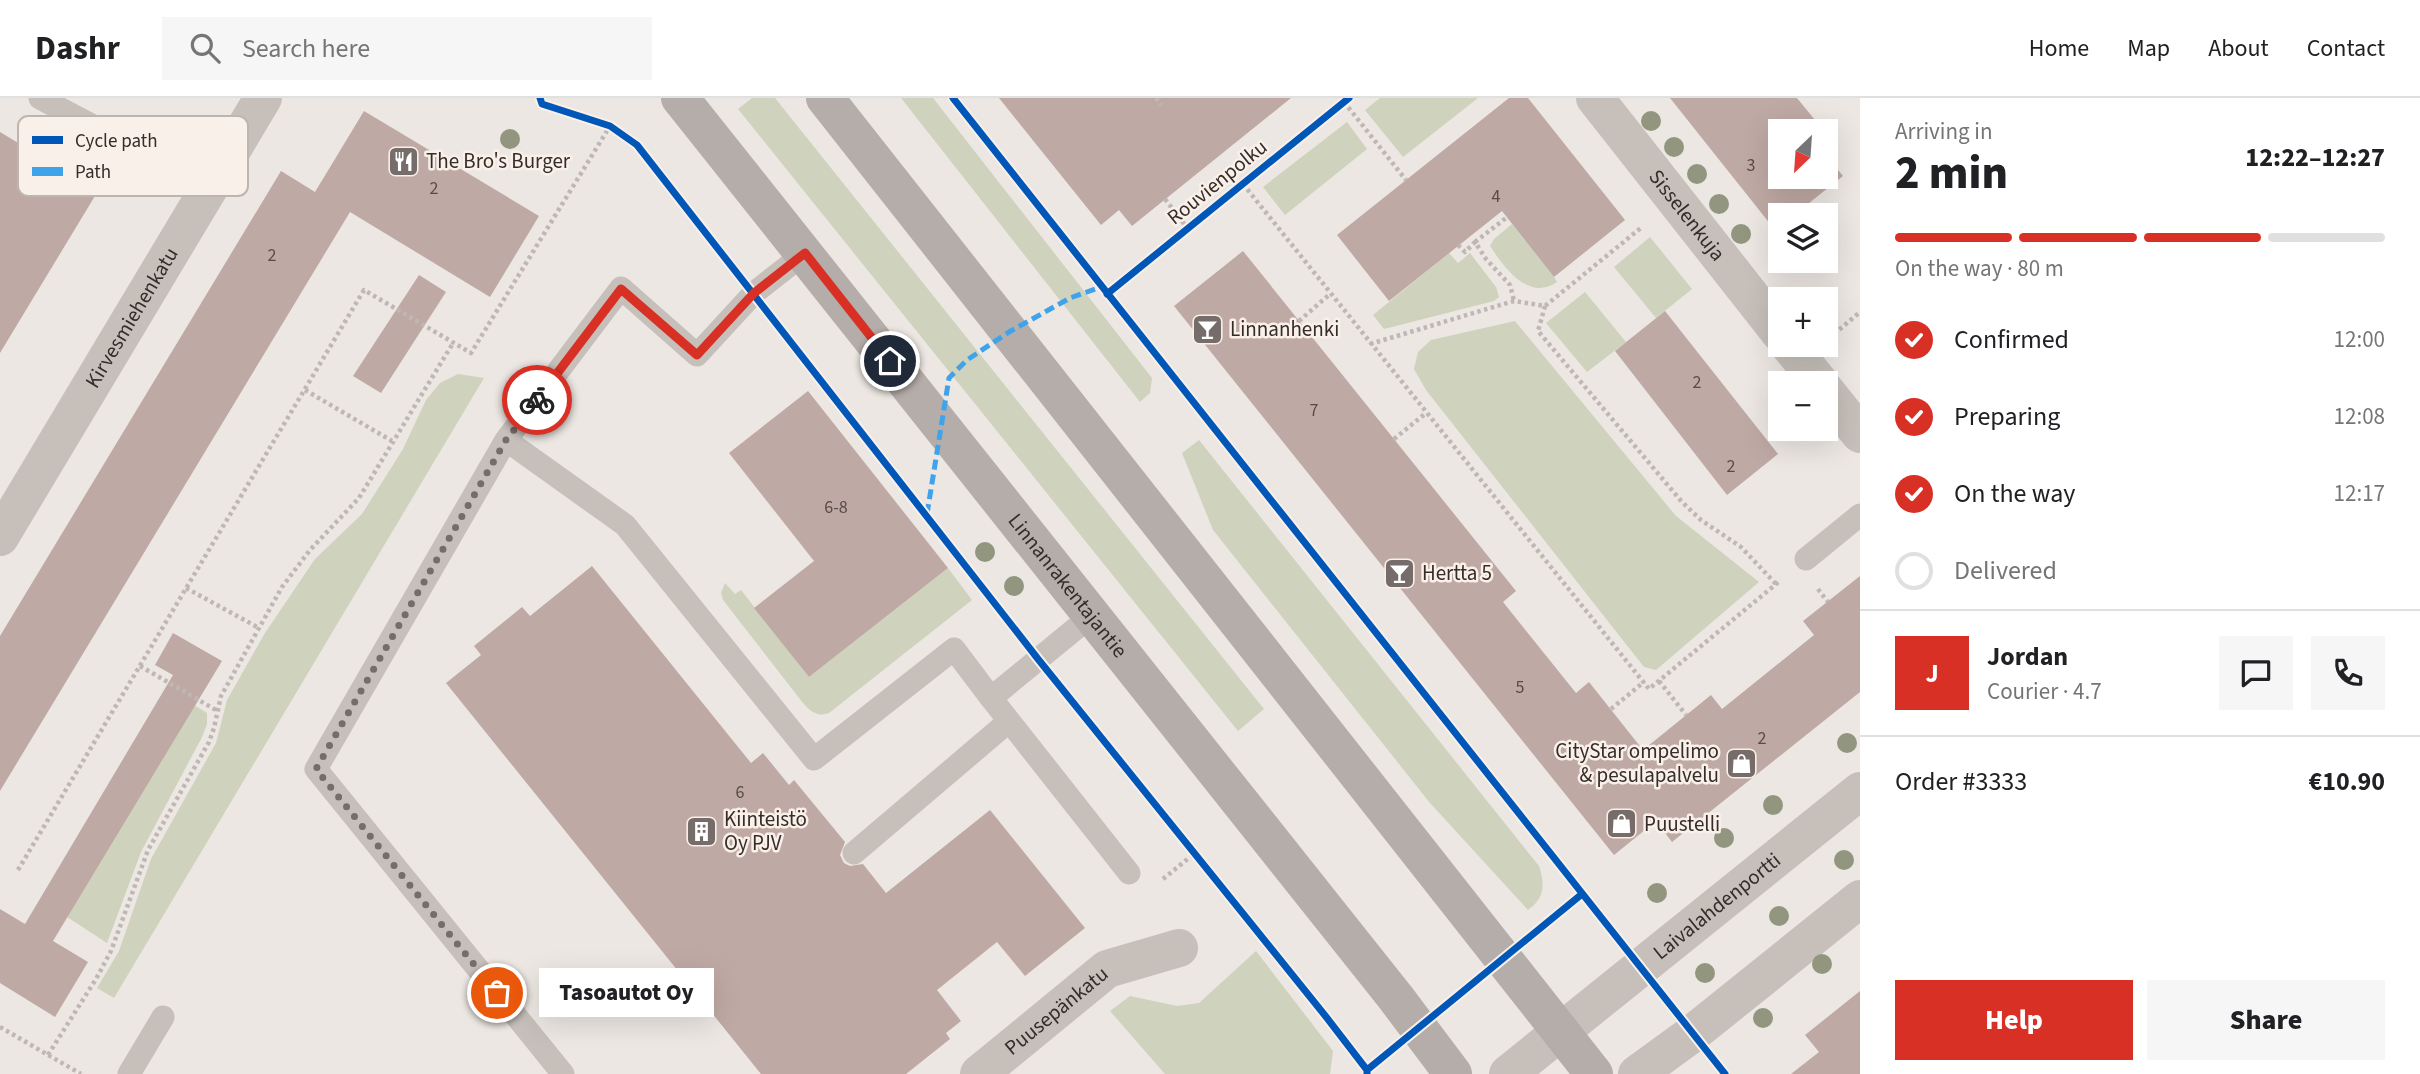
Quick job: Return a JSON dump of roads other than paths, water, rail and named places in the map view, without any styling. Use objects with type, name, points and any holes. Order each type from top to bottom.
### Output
[{"type":"main road","name":"Linnanrakentajantie","points":[[680,98],[1396,998],[1453,1074]]},
{"type":"main road","points":[[825,98],[1594,1074]]},
{"type":"street","name":"Kirvesmiehenkatu","points":[[248,123],[263,98]]},
{"type":"street","name":"Sisselenkuja","points":[[1595,98],[1768,318]]},
{"type":"street","name":"Kirvesmiehenkatu","points":[[0,537],[204,196]]},
{"type":"street","points":[[1799,357],[1810,371]]},
{"type":"street","points":[[1838,407],[1860,435]]},
{"type":"street","name":"Laivalahdenportti","points":[[1507,1074],[1860,790]]},
{"type":"street","points":[[1637,1074],[1692,1034],[1860,899]]},
{"type":"street","name":"Puusepänkatu","points":[[979,1074],[1107,969],[1179,948]]},
{"type":"lane","points":[[40,98],[74,116]]},
{"type":"lane","points":[[563,1074],[316,769],[506,440],[621,289],[697,355],[754,293],[805,253]]},
{"type":"lane","points":[[506,440],[625,525],[814,759],[954,649],[1008,722],[1129,873]]},
{"type":"lane","points":[[1806,559],[1860,515]]},
{"type":"lane","points":[[991,698],[1091,616]]},
{"type":"lane","points":[[853,853],[1008,722]]},
{"type":"lane","points":[[129,1074],[163,1017]]},
{"type":"place","name":"The Bro's Burger","points":[[403,161]]},
{"type":"place","name":"Linnanhenki","points":[[1207,329]]},
{"type":"place","name":"Hertta 5","points":[[1399,573]]},
{"type":"place","name":"CityStar ompelimo & pesulapalvelu","points":[[1742,763]]},
{"type":"place","name":"Puustelli","points":[[1621,824]]},
{"type":"place","name":"Kiinteistö Oy PJV","points":[[701,831]]},
{"type":"place","name":"Tasoautot Oy","points":[[497,993]]}]
